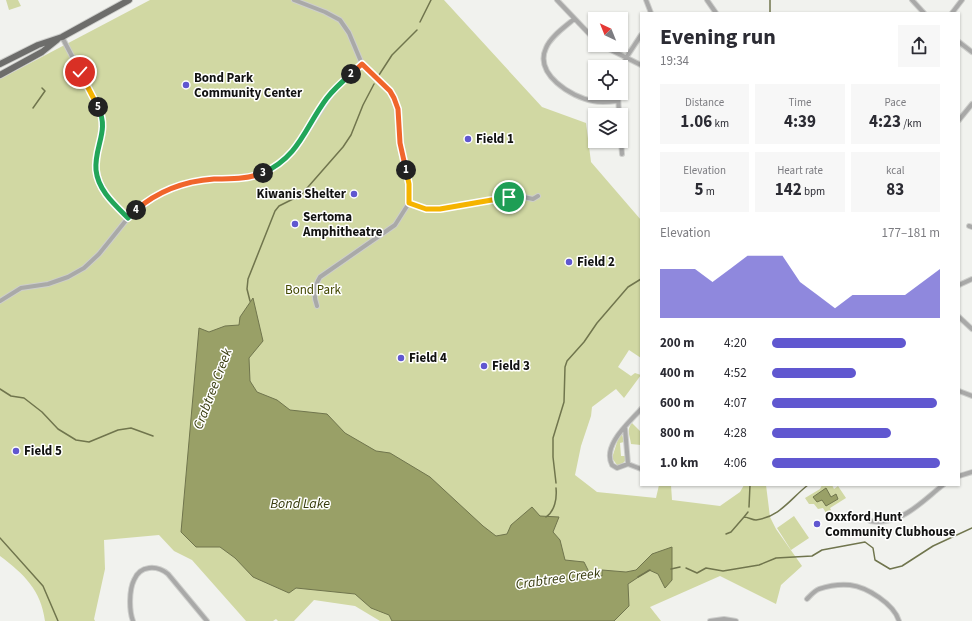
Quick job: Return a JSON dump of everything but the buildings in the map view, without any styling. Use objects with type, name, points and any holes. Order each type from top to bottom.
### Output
[{"type":"main road","points":[[0,75],[42,52],[62,37],[129,0]]},
{"type":"main road","points":[[0,64],[38,45],[62,37]]},
{"type":"street","points":[[294,0],[332,15],[340,20],[349,34],[362,64],[390,91],[398,109],[400,143],[409,184],[409,203],[401,218],[389,230],[320,277],[314,288],[315,299],[318,306]]},
{"type":"street","points":[[557,0],[588,33]]},
{"type":"street","points":[[646,0],[651,12]]},
{"type":"street","points":[[707,0],[715,12]]},
{"type":"street","points":[[912,0],[923,12]]},
{"type":"street","points":[[953,12],[962,0]]},
{"type":"street","points":[[574,19],[554,37],[546,47],[544,63],[548,73],[557,82],[583,98],[600,102],[618,102],[618,108]]},
{"type":"street","points":[[62,37],[101,112],[103,124],[102,137],[96,170],[100,183],[112,202],[128,218]]},
{"type":"street","points":[[626,58],[640,37]]},
{"type":"street","points":[[960,43],[972,52]]},
{"type":"street","points":[[614,52],[640,65]]},
{"type":"street","points":[[0,301],[21,288],[48,284],[68,277],[84,268],[98,254],[128,218],[154,197],[176,187],[197,181],[252,176],[276,166],[297,147],[334,90],[362,64]]},
{"type":"street","points":[[960,119],[972,104]]},
{"type":"street","points":[[622,148],[622,154]]},
{"type":"street","points":[[409,203],[426,209],[440,209],[519,196],[533,199],[538,196]]},
{"type":"street","points":[[960,285],[972,280]]},
{"type":"street","points":[[960,318],[972,329]]},
{"type":"street","points":[[960,391],[972,396]]},
{"type":"street","points":[[640,410],[613,443],[609,457],[612,465],[617,468],[628,464],[640,469]]},
{"type":"street","points":[[625,428],[628,464]]},
{"type":"street","points":[[960,476],[972,472]]},
{"type":"street","points":[[870,521],[886,521],[904,515],[919,506],[940,486]]},
{"type":"street","points":[[133,621],[132,588],[134,578],[142,571],[151,568],[163,570],[168,574],[207,621]]},
{"type":"street","points":[[807,599],[819,589],[841,585],[855,586],[888,604],[894,611],[899,621]]},
{"type":"street","points":[[710,621],[724,619],[736,621]]},
{"type":"green space","points":[[6,0],[18,0],[21,6],[9,10]]},
{"type":"green space","name":"Bond Park","points":[[150,0],[444,0],[542,107],[586,123],[591,162],[640,219],[640,357],[629,350],[618,367],[631,376],[635,373],[640,375],[640,376],[624,398],[616,389],[592,407],[591,416],[581,446],[575,475],[597,492],[656,498],[659,486],[671,486],[672,500],[720,506],[740,492],[743,486],[766,486],[770,517],[776,529],[802,566],[781,585],[776,604],[720,576],[650,607],[661,621],[380,621],[355,606],[314,600],[294,621],[278,621],[276,619],[273,621],[246,621],[192,560],[174,551],[159,535],[104,540],[105,569],[94,619],[95,621],[45,621],[40,600],[30,584],[17,569],[0,556],[0,79]]},
{"type":"green space","points":[[632,423],[640,431],[640,445],[631,444],[629,436],[630,426]]},
{"type":"green space","points":[[622,434],[624,442],[620,443],[621,456],[625,456],[625,461],[621,465],[617,465],[612,458],[618,439]]},
{"type":"green space","points":[[822,486],[832,486],[834,489],[838,486],[846,498],[830,508],[831,510],[826,513],[823,508],[818,509],[814,504],[809,504],[805,498],[820,489]]},
{"type":"green space","points":[[794,516],[809,538],[791,550],[777,528]]},
{"type":"water","name":"Bond Lake","points":[[253,298],[263,341],[249,358],[250,381],[257,392],[277,400],[290,410],[327,414],[345,433],[376,451],[390,453],[430,477],[483,526],[496,536],[507,534],[511,525],[532,507],[540,516],[559,517],[553,532],[560,540],[565,560],[584,562],[589,572],[602,576],[602,570],[626,572],[636,570],[652,554],[672,547],[672,580],[665,588],[658,574],[649,570],[628,584],[629,606],[614,621],[392,621],[389,615],[371,608],[355,594],[296,588],[289,593],[253,577],[235,558],[220,547],[196,547],[181,532],[199,328],[209,332],[225,326],[239,325],[240,317]]},
{"type":"water","points":[[826,488],[831,497],[836,494],[838,499],[826,506],[822,500],[817,502],[813,497]]},
{"type":"waterway","points":[[420,22],[431,0]]},
{"type":"waterway","points":[[770,0],[770,12]]},
{"type":"waterway","points":[[379,75],[392,55],[417,30]]},
{"type":"waterway","points":[[250,301],[247,289],[248,279],[275,211],[279,206],[301,195],[343,147],[351,135],[363,105],[374,84]]},
{"type":"waterway","points":[[33,108],[45,91],[42,88]]},
{"type":"waterway","points":[[556,483],[553,457],[553,438],[564,402],[565,367],[567,361],[628,287],[640,280]]},
{"type":"waterway","points":[[0,389],[11,396],[24,398],[42,412],[58,429],[76,440],[89,442],[118,430],[131,428],[153,436]]},
{"type":"waterway","points":[[749,507],[750,486]]},
{"type":"waterway","points":[[726,534],[731,532],[744,517],[756,520],[779,511],[807,486]]},
{"type":"waterway","points":[[546,517],[552,511],[555,504],[556,488]]},
{"type":"waterway","points":[[744,517],[748,512]]},
{"type":"waterway","points":[[686,568],[697,573],[706,568],[723,571],[759,565],[776,558],[812,556],[822,550],[865,542],[873,548],[875,560],[890,569],[902,566],[933,546],[972,528]]},
{"type":"waterway","points":[[0,538],[43,586],[58,621]]},
{"type":"waterway","points":[[671,569],[680,567]]},
{"type":"waterway","points":[[638,577],[650,570]]},
{"type":"place","name":"Bond Park Community Center","points":[[186,85]]},
{"type":"place","name":"Field 1","points":[[468,139]]},
{"type":"place","name":"Kiwanis Shelter","points":[[354,194]]},
{"type":"place","name":"Sertoma Amphitheatre","points":[[295,224]]},
{"type":"place","name":"Field 2","points":[[569,262]]},
{"type":"place","name":"Field 4","points":[[401,358]]},
{"type":"place","name":"Field 3","points":[[484,366]]},
{"type":"place","name":"Field 5","points":[[16,451]]},
{"type":"place","name":"Oxxford Hunt Community Clubhouse","points":[[817,524]]},
{"type":"route","points":[[80,72],[101,112],[103,124],[102,137],[96,166],[100,183],[112,202],[128,218],[138,208],[154,197],[186,183],[244,178],[259,174],[276,166],[297,147],[327,98],[362,64],[390,91],[398,109],[400,143],[409,184],[409,203],[426,209],[440,209],[509,197]]},
{"type":"water label","name":"Crabtree Creek","points":[[213,389]]},
{"type":"water label","name":"Crabtree Creek","points":[[558,579]]}]
